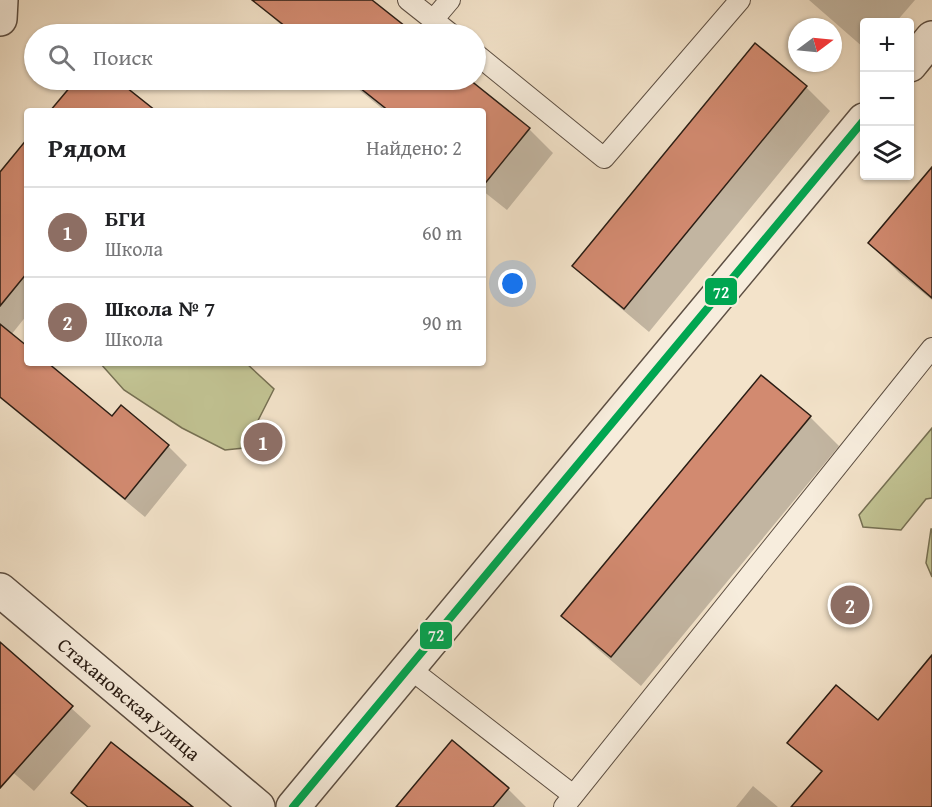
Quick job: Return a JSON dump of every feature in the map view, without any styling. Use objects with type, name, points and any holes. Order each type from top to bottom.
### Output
[{"type":"street","points":[[0,19],[1,0]]},
{"type":"street","points":[[914,59],[932,38]]},
{"type":"street","points":[[293,807],[860,125]]},
{"type":"street","name":"Стахановская улица","points":[[0,590],[258,807]]},
{"type":"lane","points":[[408,0],[438,24]]},
{"type":"lane","points":[[433,20],[450,0]]},
{"type":"lane","points":[[486,62],[604,158],[740,0]]},
{"type":"lane","points":[[409,668],[568,801],[932,348]]},
{"type":"green space","points":[[103,366],[249,366],[274,389],[244,448],[225,450],[182,428],[124,390]]},
{"type":"green space","points":[[932,428],[932,498],[926,499],[901,530],[863,527],[859,515]]},
{"type":"green space","points":[[932,529],[932,577],[926,563]]},
{"type":"building","points":[[252,0],[372,0],[402,24],[282,24]]},
{"type":"building","points":[[755,43],[807,86],[624,309],[572,266]]},
{"type":"building","points":[[68,90],[130,90],[152,108],[53,108]]},
{"type":"building","points":[[363,90],[482,90],[530,128],[486,182],[486,108],[385,108]]},
{"type":"building","points":[[24,143],[24,277],[0,306],[0,172]]},
{"type":"building","points":[[932,167],[932,298],[868,243]]},
{"type":"building","points":[[0,324],[24,344],[24,366],[52,366],[112,416],[121,405],[169,445],[125,499],[0,397]]},
{"type":"building","points":[[761,375],[811,416],[611,657],[561,616]]},
{"type":"building","points":[[0,642],[73,706],[0,788]]},
{"type":"building","points":[[932,655],[932,807],[791,807],[822,771],[787,743],[836,685],[878,720]]},
{"type":"building","points":[[452,740],[509,788],[493,807],[396,807]]},
{"type":"building","points":[[111,742],[193,807],[88,807],[71,793]]},
{"type":"transit line","name":"72","points":[[293,807],[860,125]]},
{"type":"place","name":"БГИ","points":[[263,442]]},
{"type":"place","name":"Школа № 7","points":[[850,605]]}]
